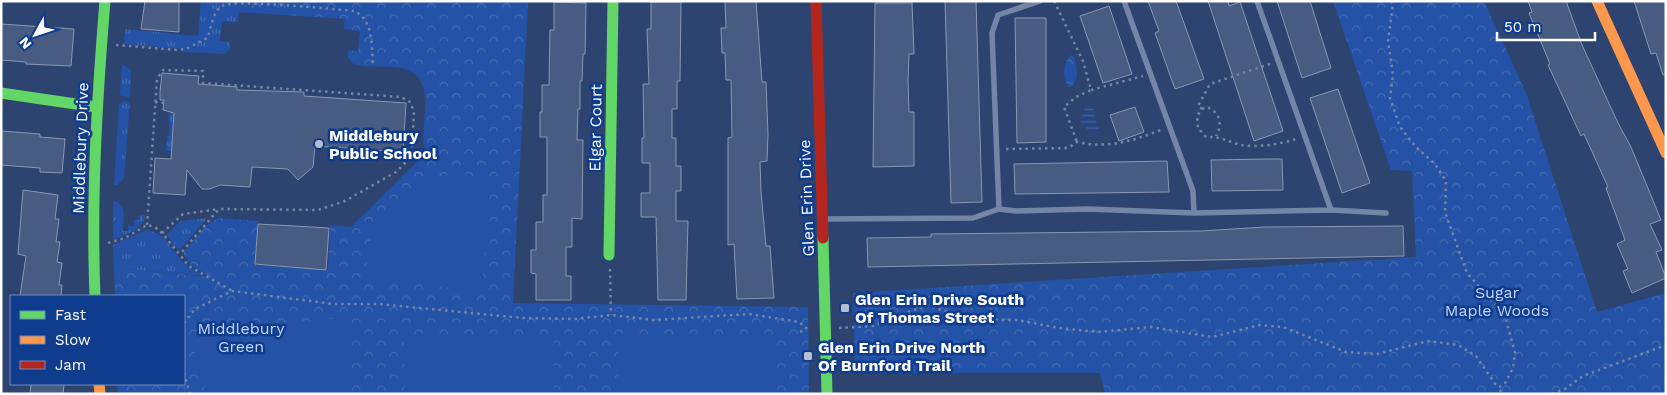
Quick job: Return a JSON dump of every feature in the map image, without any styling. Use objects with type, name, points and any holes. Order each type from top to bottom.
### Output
[{"type":"street","name":"Middlebury Drive","points":[[95,295],[93,245],[96,107],[105,1]]},
{"type":"street","name":"Elgar Court","points":[[609,255],[613,1]]},
{"type":"street","name":"Glen Erin Drive","points":[[816,1],[827,394]]},
{"type":"street","points":[[1597,1],[1666,153]]},
{"type":"street","points":[[1,93],[96,107]]},
{"type":"lane","points":[[998,209],[992,34],[998,15],[1040,1]]},
{"type":"lane","points":[[1124,1],[1168,127],[1193,191],[1194,213]]},
{"type":"lane","points":[[1257,1],[1331,210]]},
{"type":"lane","points":[[823,219],[974,218],[998,209],[1016,211],[1087,209],[1194,213],[1331,210],[1386,213]]},
{"type":"path","points":[[1054,1],[1083,61],[1091,90]]},
{"type":"path","points":[[1391,1],[1393,4],[1388,41],[1393,75],[1390,98],[1400,127],[1416,147],[1435,164],[1446,181],[1445,212],[1467,273],[1505,316],[1516,353],[1513,368],[1505,383],[1498,388]]},
{"type":"path","points":[[102,44],[186,49],[207,38],[216,10],[224,4],[235,2],[278,3],[355,11],[364,16],[371,35],[373,64]]},
{"type":"path","points":[[1202,110],[1198,106],[1210,84],[1279,61]]},
{"type":"path","points":[[147,225],[155,102],[159,73],[168,69],[203,71],[203,83],[401,97],[410,102],[414,112],[412,151],[406,162],[396,172],[345,201],[318,210],[219,209],[183,214],[162,233]]},
{"type":"path","points":[[1077,142],[1064,107],[1076,97],[1091,90],[1150,74]]},
{"type":"path","points":[[155,102],[164,103]]},
{"type":"path","points":[[1216,136],[1221,128],[1220,121],[1213,109],[1206,107],[1197,116],[1198,128],[1206,137],[1216,136],[1243,145],[1283,144],[1305,136]]},
{"type":"path","points":[[997,150],[1068,148],[1077,142],[1097,146],[1132,141],[1168,127]]},
{"type":"path","points":[[180,254],[219,209]]},
{"type":"path","points":[[147,225],[162,233],[189,266],[232,290],[333,304],[379,304],[523,318],[575,319],[611,315],[654,320],[749,314],[799,322],[806,328]]},
{"type":"path","points":[[93,245],[115,242],[147,225]]},
{"type":"path","points":[[609,255],[611,315]]},
{"type":"path","points":[[185,323],[195,309],[232,290]]},
{"type":"path","points":[[800,332],[806,328],[873,326],[927,305],[969,319],[1017,320],[1059,328],[1098,332],[1150,327],[1212,337],[1260,325],[1283,326],[1346,352],[1377,354],[1428,340],[1458,345],[1476,356],[1503,394]]},
{"type":"path","points":[[1552,394],[1565,389],[1583,376],[1666,345]]},
{"type":"path","points":[[185,376],[190,394]]},
{"type":"green space","points":[[201,1],[239,1],[238,22],[222,21],[220,41],[230,42],[230,49],[225,54],[184,52],[181,49],[124,44],[125,29],[198,36]]},
{"type":"green space","name":"Middlebury Green","points":[[239,1],[528,1],[513,303],[808,307],[809,394],[118,394],[117,385],[185,385],[185,295],[115,295],[114,268],[210,277],[191,265],[183,253],[207,225],[218,218],[258,221],[254,265],[328,270],[330,225],[351,227],[426,153],[423,138],[425,93],[422,83],[416,75],[407,70],[352,63],[348,57],[348,50],[358,51],[360,31],[344,29],[345,19],[238,12]]},
{"type":"green space","name":"Sugar Maple Woods","points":[[1333,1],[1484,1],[1526,93],[1597,312],[1666,293],[1666,394],[1105,394],[1100,373],[855,373],[853,293],[1416,257],[1412,171],[1391,170]]},
{"type":"green space","points":[[1071,55],[1074,57],[1077,74],[1075,81],[1070,87],[1065,80],[1064,71],[1066,62]]},
{"type":"green space","points":[[122,64],[131,70],[130,98],[120,95]]},
{"type":"green space","points":[[123,101],[130,102],[124,178],[117,185],[114,185],[119,104]]},
{"type":"green space","points":[[169,112],[174,113],[171,151],[166,151],[167,136],[169,136]]},
{"type":"green space","points":[[454,174],[490,178],[482,285],[474,291],[366,277],[370,242],[382,216],[402,196],[414,188]]},
{"type":"green space","points":[[113,201],[118,202],[123,208],[123,231],[128,231],[128,226],[134,226],[134,220],[139,220],[140,215],[145,215],[144,221],[134,231],[113,240]]},
{"type":"green space","points":[[207,218],[179,251],[166,235],[180,221]]},
{"type":"green space","points":[[148,229],[163,237],[183,262],[204,276],[114,268],[113,245]]},
{"type":"green space","name":"Middlebury Green","points":[[339,318],[348,325],[350,394],[209,394],[205,387],[197,364],[194,332]]},
{"type":"green space","points":[[772,334],[774,394],[620,394],[618,339]]},
{"type":"green space","points":[[404,339],[553,339],[553,394],[405,394]]},
{"type":"shaded area","points":[[1090,106],[1095,111],[1094,118],[1099,127],[1097,133],[1092,134],[1080,121],[1085,108]]},
{"type":"building","points":[[145,1],[179,1],[179,32],[141,29]]},
{"type":"building","points":[[725,1],[756,1],[762,82],[766,82],[768,134],[767,161],[760,162],[761,192],[766,246],[770,246],[774,298],[737,299],[734,244],[728,245],[728,138],[732,137],[731,80],[726,80],[725,53],[722,53],[721,28],[726,28]]},
{"type":"building","points":[[945,1],[976,1],[982,202],[951,203]]},
{"type":"building","points":[[1148,1],[1176,1],[1204,79],[1175,89],[1155,33],[1159,31]]},
{"type":"building","points":[[1208,1],[1228,1],[1229,6],[1240,2],[1283,131],[1254,141]]},
{"type":"building","points":[[1277,1],[1310,1],[1331,68],[1302,78]]},
{"type":"building","points":[[1528,1],[1566,1],[1582,45],[1631,147],[1661,220],[1650,224],[1662,250],[1656,252],[1666,278],[1632,293],[1623,271],[1628,269],[1617,244],[1625,240],[1606,188],[1608,187],[1584,134],[1581,136],[1548,65],[1550,64],[1529,13],[1532,12]]},
{"type":"building","points":[[1634,1],[1666,1],[1666,75],[1663,75],[1656,53],[1651,54]]},
{"type":"building","points":[[554,2],[586,3],[585,54],[583,54],[582,81],[580,81],[577,140],[583,140],[582,219],[572,218],[572,247],[566,247],[566,276],[571,276],[571,300],[536,300],[536,274],[531,273],[531,250],[536,250],[536,222],[543,222],[543,195],[547,195],[547,137],[540,137],[540,112],[542,112],[542,85],[549,85],[550,30],[554,30]]},
{"type":"building","points":[[651,2],[681,2],[680,81],[677,81],[677,109],[672,109],[672,138],[676,138],[676,166],[681,166],[681,191],[676,191],[676,221],[688,221],[686,300],[658,300],[656,217],[641,217],[641,193],[650,193],[650,163],[642,163],[642,138],[644,138],[643,84],[649,84],[647,29],[651,29]]},
{"type":"building","points":[[875,3],[912,3],[914,54],[909,54],[908,81],[909,112],[914,112],[914,166],[873,167]]},
{"type":"building","points":[[1109,6],[1132,74],[1103,83],[1080,16]]},
{"type":"building","points":[[1015,18],[1046,18],[1046,142],[1017,143]]},
{"type":"building","points":[[1,24],[74,29],[71,66],[26,64],[26,62],[1,60]]},
{"type":"building","points":[[162,73],[199,76],[198,84],[237,87],[237,90],[304,92],[304,96],[406,103],[403,152],[315,146],[313,167],[298,180],[288,169],[252,167],[250,187],[220,185],[210,189],[202,189],[187,170],[185,195],[153,193],[155,158],[171,159],[174,113],[163,110],[164,100],[160,100]]},
{"type":"building","points":[[1338,89],[1370,183],[1342,193],[1310,98]]},
{"type":"building","points":[[1135,107],[1144,132],[1119,141],[1110,115]]},
{"type":"building","points":[[1,131],[40,134],[40,137],[65,139],[62,173],[40,172],[40,168],[1,165]]},
{"type":"building","points":[[1282,159],[1283,190],[1212,191],[1211,160]]},
{"type":"building","points":[[1167,161],[1169,192],[1015,194],[1014,164]]},
{"type":"building","points":[[23,190],[58,195],[55,219],[59,219],[56,242],[60,242],[57,262],[62,263],[59,285],[62,285],[61,295],[20,295],[26,256],[18,254]]},
{"type":"building","points":[[258,224],[329,228],[326,270],[255,264]]},
{"type":"building","points":[[1403,226],[1404,256],[868,267],[867,238],[931,237],[931,234],[1201,231],[1265,227]]},
{"type":"building","points":[[31,385],[64,385],[63,394],[30,394]]},
{"type":"traffic: fast","points":[[95,295],[95,148],[105,1]]},
{"type":"traffic: fast","points":[[609,255],[613,1]]},
{"type":"traffic: fast","points":[[1,93],[96,107]]},
{"type":"traffic: fast","points":[[823,238],[827,394]]},
{"type":"traffic: slow","points":[[1597,1],[1666,153]]},
{"type":"traffic: slow","points":[[99,385],[100,394]]},
{"type":"traffic: jam","points":[[816,1],[823,238]]},
{"type":"place","name":"Middlebury Public School","points":[[319,144]]},
{"type":"place","name":"Glen Erin Drive South Of Thomas Street","points":[[845,308]]},
{"type":"place","name":"Glen Erin Drive North Of Burnford Trail","points":[[808,356]]}]
